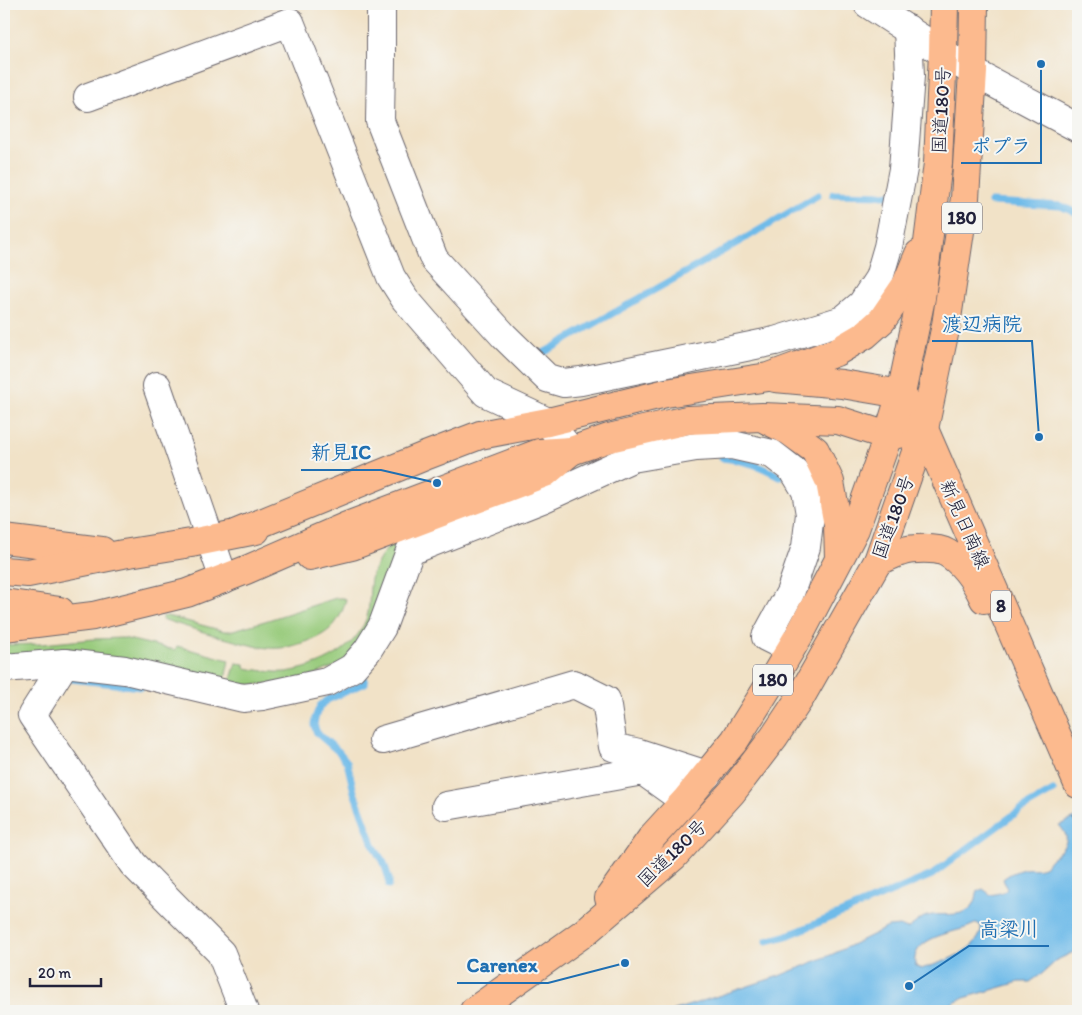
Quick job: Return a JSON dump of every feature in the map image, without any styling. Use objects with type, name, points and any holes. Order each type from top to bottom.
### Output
[{"type":"main road","name":"国道180号","points":[[585,932],[653,836],[685,801],[735,740],[790,649],[855,529],[901,394],[922,298],[938,163],[944,4]]},
{"type":"main road","name":"国道180号","points":[[474,1011],[585,932],[674,856],[732,792],[774,737],[800,698],[878,561],[924,429],[946,325],[965,198],[973,72],[974,4]]},
{"type":"main road","points":[[4,571],[28,573],[328,517],[433,475],[548,422],[666,393],[768,377],[836,352],[865,335],[882,320],[906,285],[930,231]]},
{"type":"main road","points":[[768,377],[842,384],[901,394]]},
{"type":"main road","name":"新見日南線","points":[[901,394],[924,429],[1077,779]]},
{"type":"main road","points":[[4,627],[93,616],[187,592],[235,575],[352,546],[545,474],[571,451],[609,438],[688,420],[762,417],[838,420],[888,436],[924,429]]},
{"type":"main road","points":[[762,417],[789,431],[815,450],[830,482],[838,525],[839,560]]},
{"type":"main road","points":[[4,539],[123,554]]},
{"type":"main road","name":"8","points":[[878,561],[902,551],[920,548],[946,552],[962,566],[978,587],[1016,669],[1056,732]]},
{"type":"main road","points":[[4,603],[93,616]]},
{"type":"street","points":[[381,4],[380,121],[434,259],[528,360],[547,378],[564,384],[776,341],[843,320],[862,304],[879,278],[888,247],[903,169],[910,76],[908,29]]},
{"type":"street","points":[[868,4],[973,72],[1078,128]]},
{"type":"street","points":[[88,97],[290,22],[391,277],[405,299],[486,393],[548,422],[571,451]]},
{"type":"street","points":[[157,386],[210,539],[235,575]]},
{"type":"street","points":[[4,668],[65,663],[125,670],[243,698],[262,696],[327,682],[352,668],[367,651],[382,627],[410,551],[542,499],[632,458],[696,448],[732,445],[772,454],[794,471],[806,491],[810,514],[806,547],[790,593],[766,637],[790,649]]},
{"type":"street","points":[[65,663],[32,715],[132,864],[221,953],[244,1011]]},
{"type":"street","points":[[383,740],[574,684],[606,700],[613,747],[707,774]]},
{"type":"street","points":[[446,806],[643,771],[685,801]]},
{"type":"path","points":[[1073,814],[1078,825]]},
{"type":"green space","points":[[409,534],[382,602],[345,662],[297,682],[229,686],[236,663],[245,664],[245,668],[286,672],[299,670],[325,661],[347,646],[363,626],[368,613],[371,579],[377,563],[391,543]]},
{"type":"green space","points":[[336,598],[346,600],[339,617],[330,629],[316,638],[284,648],[252,645],[162,619],[162,617],[167,616],[230,631]]},
{"type":"green space","points":[[123,638],[175,650],[177,646],[229,660],[224,684],[4,663],[4,645]]},
{"type":"water","points":[[1078,817],[1078,950],[1057,960],[1030,982],[1019,982],[964,998],[938,1011],[786,1011],[782,1008],[773,1011],[672,1011],[779,976],[833,954],[888,927],[900,926],[907,929],[927,916],[966,911],[975,902],[978,891],[983,889],[991,895],[1004,892],[1007,889],[1003,879],[1024,869],[1038,868],[1046,865],[1066,843],[1066,835],[1059,825]],"holes":[[[977,923],[981,926],[980,934],[968,949],[949,959],[921,969],[915,965],[915,956],[924,944],[939,936]]]},
{"type":"waterway","points":[[833,194],[890,195]]},
{"type":"waterway","points":[[540,355],[818,195]]},
{"type":"waterway","points":[[991,202],[1061,206],[1078,214]]},
{"type":"waterway","points":[[722,458],[752,464],[780,477]]},
{"type":"waterway","points":[[361,672],[365,683],[327,700],[320,706],[314,725],[317,733],[339,752],[347,762],[354,792],[373,844],[384,863],[389,885]]},
{"type":"waterway","points":[[72,679],[141,687]]},
{"type":"waterway","points":[[767,941],[789,935],[932,875],[1020,810],[1053,791]]},
{"type":"place","name":"ポプラ","points":[[1041,64]]},
{"type":"place","name":"渡辺病院","points":[[1039,437]]},
{"type":"place","name":"新見IC","points":[[437,483]]},
{"type":"place","name":"Carenex","points":[[625,963]]},
{"type":"place","name":"高梁川","points":[[909,986]]}]
